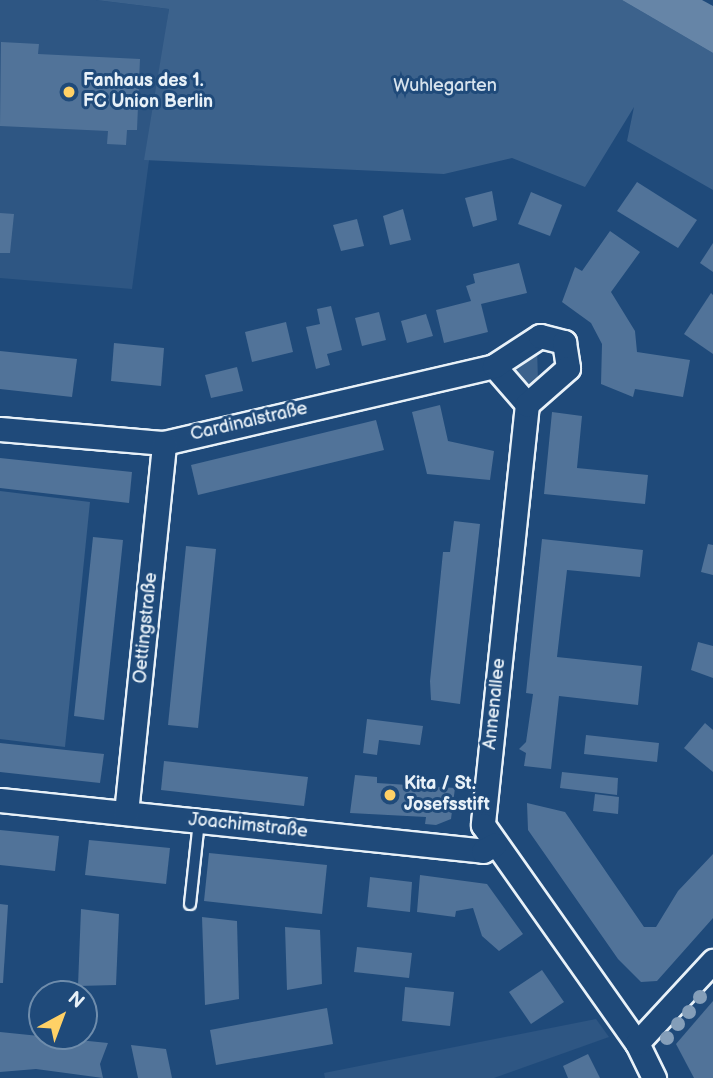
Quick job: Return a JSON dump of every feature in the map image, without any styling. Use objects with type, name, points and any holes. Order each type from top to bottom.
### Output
[{"type":"street","points":[[540,335],[564,342],[568,368],[527,404],[494,366],[540,335]]},
{"type":"street","name":"Cardinalstraße","points":[[0,429],[164,443],[494,366]]},
{"type":"street","name":"Annenallee","points":[[527,404],[482,825],[637,1043],[654,1078]]},
{"type":"street","name":"Oettingstraße","points":[[126,813],[164,443]]},
{"type":"street","name":"Joachimstraße","points":[[0,800],[483,851],[494,845]]},
{"type":"street","points":[[637,1043],[713,961]]},
{"type":"lane","points":[[190,904],[199,821]]},
{"type":"shaded area","points":[[0,0],[96,0],[169,9],[132,289],[0,278]]},
{"type":"shaded area","points":[[622,0],[702,0],[713,6],[713,53]]},
{"type":"shaded area","points":[[596,1019],[609,1037],[494,1078],[325,1078],[324,1073]]},
{"type":"green space","name":"Wuhlegarten","points":[[96,0],[622,0],[713,53],[713,190],[627,141],[634,107],[585,187],[512,158],[444,174],[144,160],[169,9]]},
{"type":"green space","points":[[537,347],[538,382],[526,392],[508,367]]},
{"type":"green space","points":[[0,491],[90,502],[65,747],[0,739]]},
{"type":"building","name":"Fanhaus des 1. FC Union Berlin","points":[[1,42],[39,44],[38,54],[140,59],[137,130],[127,130],[126,145],[107,144],[108,131],[0,126]]},
{"type":"building","points":[[637,182],[697,220],[678,248],[617,211]]},
{"type":"building","points":[[492,191],[497,220],[473,227],[465,198]]},
{"type":"building","points":[[531,192],[562,205],[550,236],[518,224]]},
{"type":"building","points":[[403,209],[411,240],[390,245],[383,216]]},
{"type":"building","points":[[0,213],[14,214],[10,253],[0,253]]},
{"type":"building","points":[[357,219],[364,246],[341,251],[333,225]]},
{"type":"building","points":[[610,231],[640,252],[611,292],[635,331],[637,352],[690,360],[683,397],[635,389],[633,397],[601,384],[602,344],[591,323],[562,302],[575,267],[582,271]]},
{"type":"building","points":[[713,243],[713,272],[700,263]]},
{"type":"building","points":[[519,263],[527,293],[481,304],[488,332],[444,343],[436,310],[471,301],[466,286],[475,283],[473,274]]},
{"type":"building","points":[[711,293],[713,295],[713,354],[684,334]]},
{"type":"building","points":[[331,306],[342,350],[327,354],[330,365],[316,369],[306,327],[320,324],[317,309]]},
{"type":"building","points":[[379,312],[386,340],[362,346],[355,318]]},
{"type":"building","points":[[426,314],[433,336],[407,343],[401,321]]},
{"type":"building","points":[[286,322],[293,352],[252,362],[245,332]]},
{"type":"building","points":[[114,343],[164,348],[161,386],[111,381]]},
{"type":"building","points":[[0,351],[77,359],[72,397],[0,389]]},
{"type":"building","points":[[237,367],[243,391],[211,398],[205,375]]},
{"type":"building","points":[[440,405],[448,441],[494,451],[490,480],[427,474],[412,412]]},
{"type":"building","points":[[552,412],[582,416],[577,468],[648,475],[645,504],[544,494]]},
{"type":"building","points":[[376,420],[384,450],[198,495],[191,465]]},
{"type":"building","points":[[0,458],[132,472],[129,503],[0,488]]},
{"type":"building","points":[[454,521],[480,524],[460,704],[431,700],[430,681],[443,552],[450,552]]},
{"type":"building","points":[[93,537],[123,540],[104,720],[74,716]]},
{"type":"building","points":[[542,539],[643,550],[640,577],[567,570],[557,657],[642,666],[638,705],[559,696],[551,769],[524,766],[526,753],[519,749],[526,742],[533,694],[526,693]]},
{"type":"building","points":[[708,544],[713,545],[713,575],[701,572]]},
{"type":"building","points":[[186,546],[216,549],[198,728],[168,725]]},
{"type":"building","points":[[698,642],[713,646],[713,678],[691,670]]},
{"type":"building","points":[[367,719],[423,726],[420,745],[379,740],[377,755],[363,753]]},
{"type":"building","points":[[705,723],[713,730],[713,772],[684,748]]},
{"type":"building","points":[[586,735],[659,743],[657,762],[584,754]]},
{"type":"building","points":[[0,743],[104,754],[100,783],[0,772]]},
{"type":"building","points":[[164,761],[308,777],[304,806],[161,790]]},
{"type":"building","points":[[562,772],[618,778],[617,795],[560,788]]},
{"type":"building","points":[[355,775],[377,777],[377,783],[455,788],[451,819],[436,825],[425,824],[426,817],[350,813]]},
{"type":"building","points":[[595,794],[619,797],[618,814],[593,811]]},
{"type":"building","points":[[527,803],[565,812],[644,927],[656,927],[678,891],[713,854],[713,918],[657,981],[641,982],[618,959],[528,830]]},
{"type":"building","points":[[0,830],[59,836],[55,871],[0,865]]},
{"type":"building","points":[[89,840],[170,848],[166,884],[85,875]]},
{"type":"building","points":[[209,853],[327,865],[322,914],[204,901]]},
{"type":"building","points":[[420,875],[487,884],[523,934],[499,951],[482,936],[473,908],[456,911],[455,917],[417,912]]},
{"type":"building","points":[[370,877],[412,882],[410,912],[367,907]]},
{"type":"building","points":[[0,904],[8,905],[3,983],[0,983]]},
{"type":"building","points":[[81,909],[119,914],[116,985],[98,985],[98,980],[78,980]]},
{"type":"building","points":[[202,917],[237,921],[239,999],[205,1005]]},
{"type":"building","points":[[285,927],[320,930],[322,984],[287,990]]},
{"type":"building","points":[[357,947],[412,953],[409,978],[354,972]]},
{"type":"building","points":[[542,970],[564,1002],[531,1024],[509,992]]},
{"type":"building","points":[[405,987],[454,992],[450,1026],[402,1021]]},
{"type":"building","points":[[713,1001],[713,1078],[694,1078],[676,1044]]},
{"type":"building","points":[[327,1008],[333,1044],[216,1065],[210,1030]]},
{"type":"building","points":[[0,1032],[28,1035],[28,1050],[98,1050],[98,1042],[108,1043],[100,1064],[103,1078],[36,1069],[0,1072]]},
{"type":"building","points":[[131,1045],[166,1049],[172,1078],[138,1078]]},
{"type":"building","points":[[588,1054],[600,1078],[568,1078],[563,1066]]},
{"type":"place","name":"Fanhaus des 1. FC Union Berlin","points":[[69,92]]},
{"type":"place","name":"Kita / St. Josefsstift","points":[[390,795]]}]
